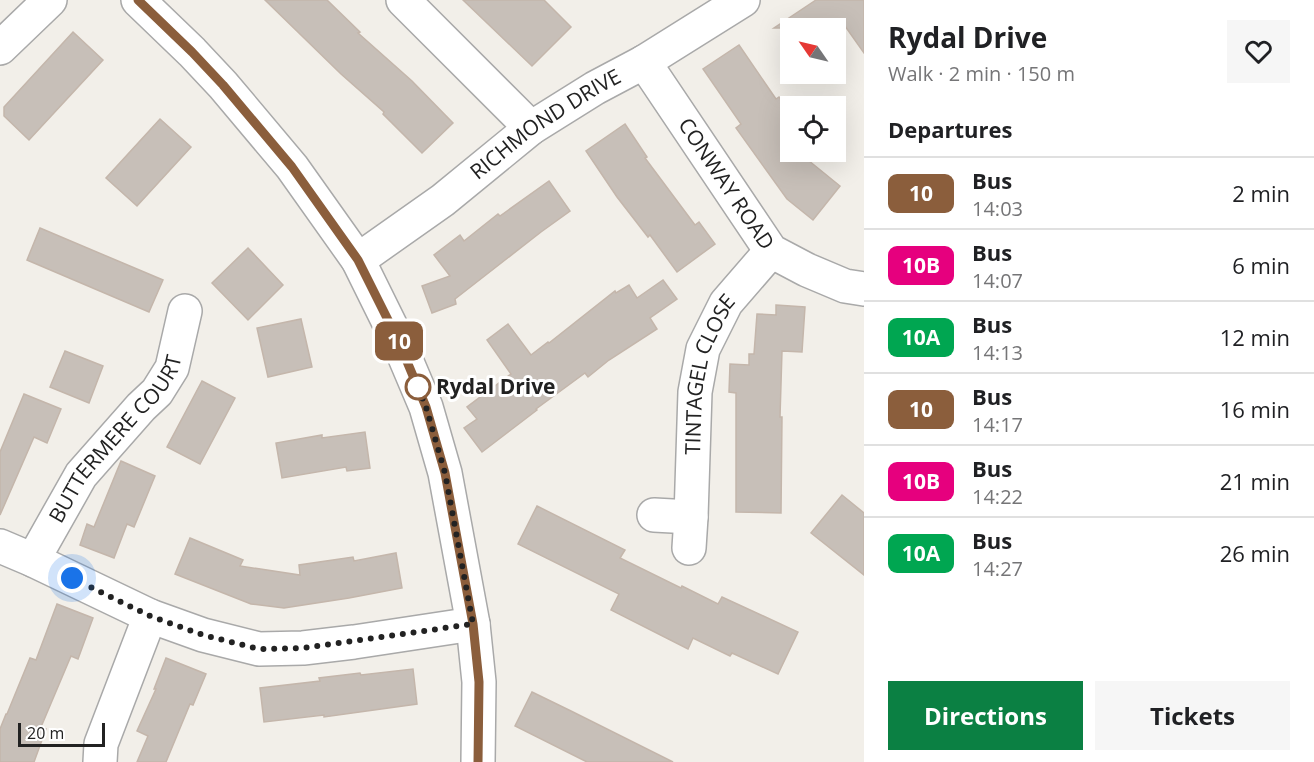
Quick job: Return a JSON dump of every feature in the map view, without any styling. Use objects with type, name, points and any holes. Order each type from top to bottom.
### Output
[{"type":"street","points":[[0,48],[50,0]]},
{"type":"street","points":[[138,0],[223,85],[285,158],[358,260],[398,340],[426,407],[445,473],[473,624],[479,682],[478,762]]},
{"type":"street","points":[[403,0],[531,128]]},
{"type":"street","name":"RICHMOND DRIVE","points":[[358,260],[443,200],[531,128],[595,88],[644,62],[743,0]]},
{"type":"street","name":"CONWAY ROAD","points":[[644,62],[771,251],[845,286],[864,289]]},
{"type":"street","name":"TINTAGEL CLOSE","points":[[654,515],[690,532],[695,392],[703,349],[726,303],[771,251]]},
{"type":"street","name":"BUTTERMERE COURT","points":[[33,560],[81,475],[157,392],[172,368],[186,311]]},
{"type":"street","points":[[0,546],[150,616],[203,635],[259,649],[303,648],[473,624]]},
{"type":"street","points":[[100,762],[101,744],[150,616]]},
{"type":"building","points":[[265,0],[327,0],[360,32],[358,33],[412,81],[453,123],[422,153],[383,114],[384,112]]},
{"type":"building","points":[[463,0],[544,0],[571,27],[532,66]]},
{"type":"building","points":[[816,0],[864,0],[864,53],[846,27],[846,18],[789,18]]},
{"type":"building","points":[[73,32],[103,60],[29,140],[4,116],[4,107]]},
{"type":"building","points":[[739,45],[776,99],[779,97],[780,162],[810,162],[840,186],[813,220],[787,199],[736,128],[741,124],[703,69]]},
{"type":"building","points":[[160,119],[191,147],[137,206],[106,178]]},
{"type":"building","points":[[625,124],[647,157],[645,158],[695,225],[699,222],[715,244],[677,272],[650,235],[648,237],[617,197],[586,151]]},
{"type":"building","points":[[549,181],[570,211],[455,299],[456,304],[432,313],[422,286],[450,276],[434,255],[460,235],[464,241],[498,214],[500,216]]},
{"type":"building","points":[[40,228],[163,280],[149,312],[27,260]]},
{"type":"building","points":[[248,248],[283,285],[248,320],[212,283]]},
{"type":"building","points":[[663,280],[677,299],[650,318],[657,329],[609,360],[588,377],[585,373],[482,452],[464,428],[477,419],[467,407],[511,374],[487,340],[508,324],[531,355],[615,291],[616,293],[629,285],[637,298]]},
{"type":"building","points":[[776,305],[805,307],[802,352],[782,351],[781,513],[736,512],[736,393],[729,392],[730,364],[749,365],[749,354],[754,354],[757,314],[776,315]]},
{"type":"building","points":[[301,319],[312,367],[268,377],[257,328]]},
{"type":"building","points":[[65,351],[103,366],[89,403],[50,387]]},
{"type":"building","points":[[202,381],[235,398],[200,464],[167,447]]},
{"type":"building","points":[[24,394],[61,409],[47,443],[34,437],[0,515],[0,452]]},
{"type":"building","points":[[365,432],[370,468],[347,471],[346,467],[282,478],[276,443],[322,435],[322,438]]},
{"type":"building","points":[[121,461],[155,476],[134,527],[127,524],[114,558],[80,545],[87,524],[94,527]]},
{"type":"building","points":[[842,495],[864,513],[864,575],[811,533]]},
{"type":"building","points":[[537,506],[625,550],[620,558],[681,588],[682,586],[718,604],[722,597],[798,632],[778,674],[732,653],[730,656],[693,638],[688,649],[611,610],[619,594],[518,544]]},
{"type":"building","points":[[190,538],[243,560],[240,566],[300,575],[299,565],[353,557],[354,561],[396,553],[402,588],[284,608],[251,604],[175,574]]},
{"type":"building","points":[[57,604],[93,618],[78,659],[71,656],[41,727],[46,729],[34,762],[0,762],[0,729],[30,658],[36,660]]},
{"type":"building","points":[[166,658],[206,674],[193,705],[190,704],[166,762],[137,762],[148,736],[137,731],[156,689],[154,689]]},
{"type":"building","points":[[413,669],[417,704],[324,717],[324,715],[264,722],[260,688],[320,681],[319,678]]},
{"type":"building","points":[[532,692],[673,762],[587,762],[515,726]]},
{"type":"bus line","name":"10","points":[[138,0],[223,85],[292,167],[358,260],[398,340],[426,407],[445,473],[473,624],[479,682],[478,762]]},
{"type":"place","name":"Rydal Drive","points":[[418,387]]},
{"type":"route","points":[[72,578],[150,616],[203,635],[259,649],[303,648],[473,624],[445,473],[418,387]]}]
